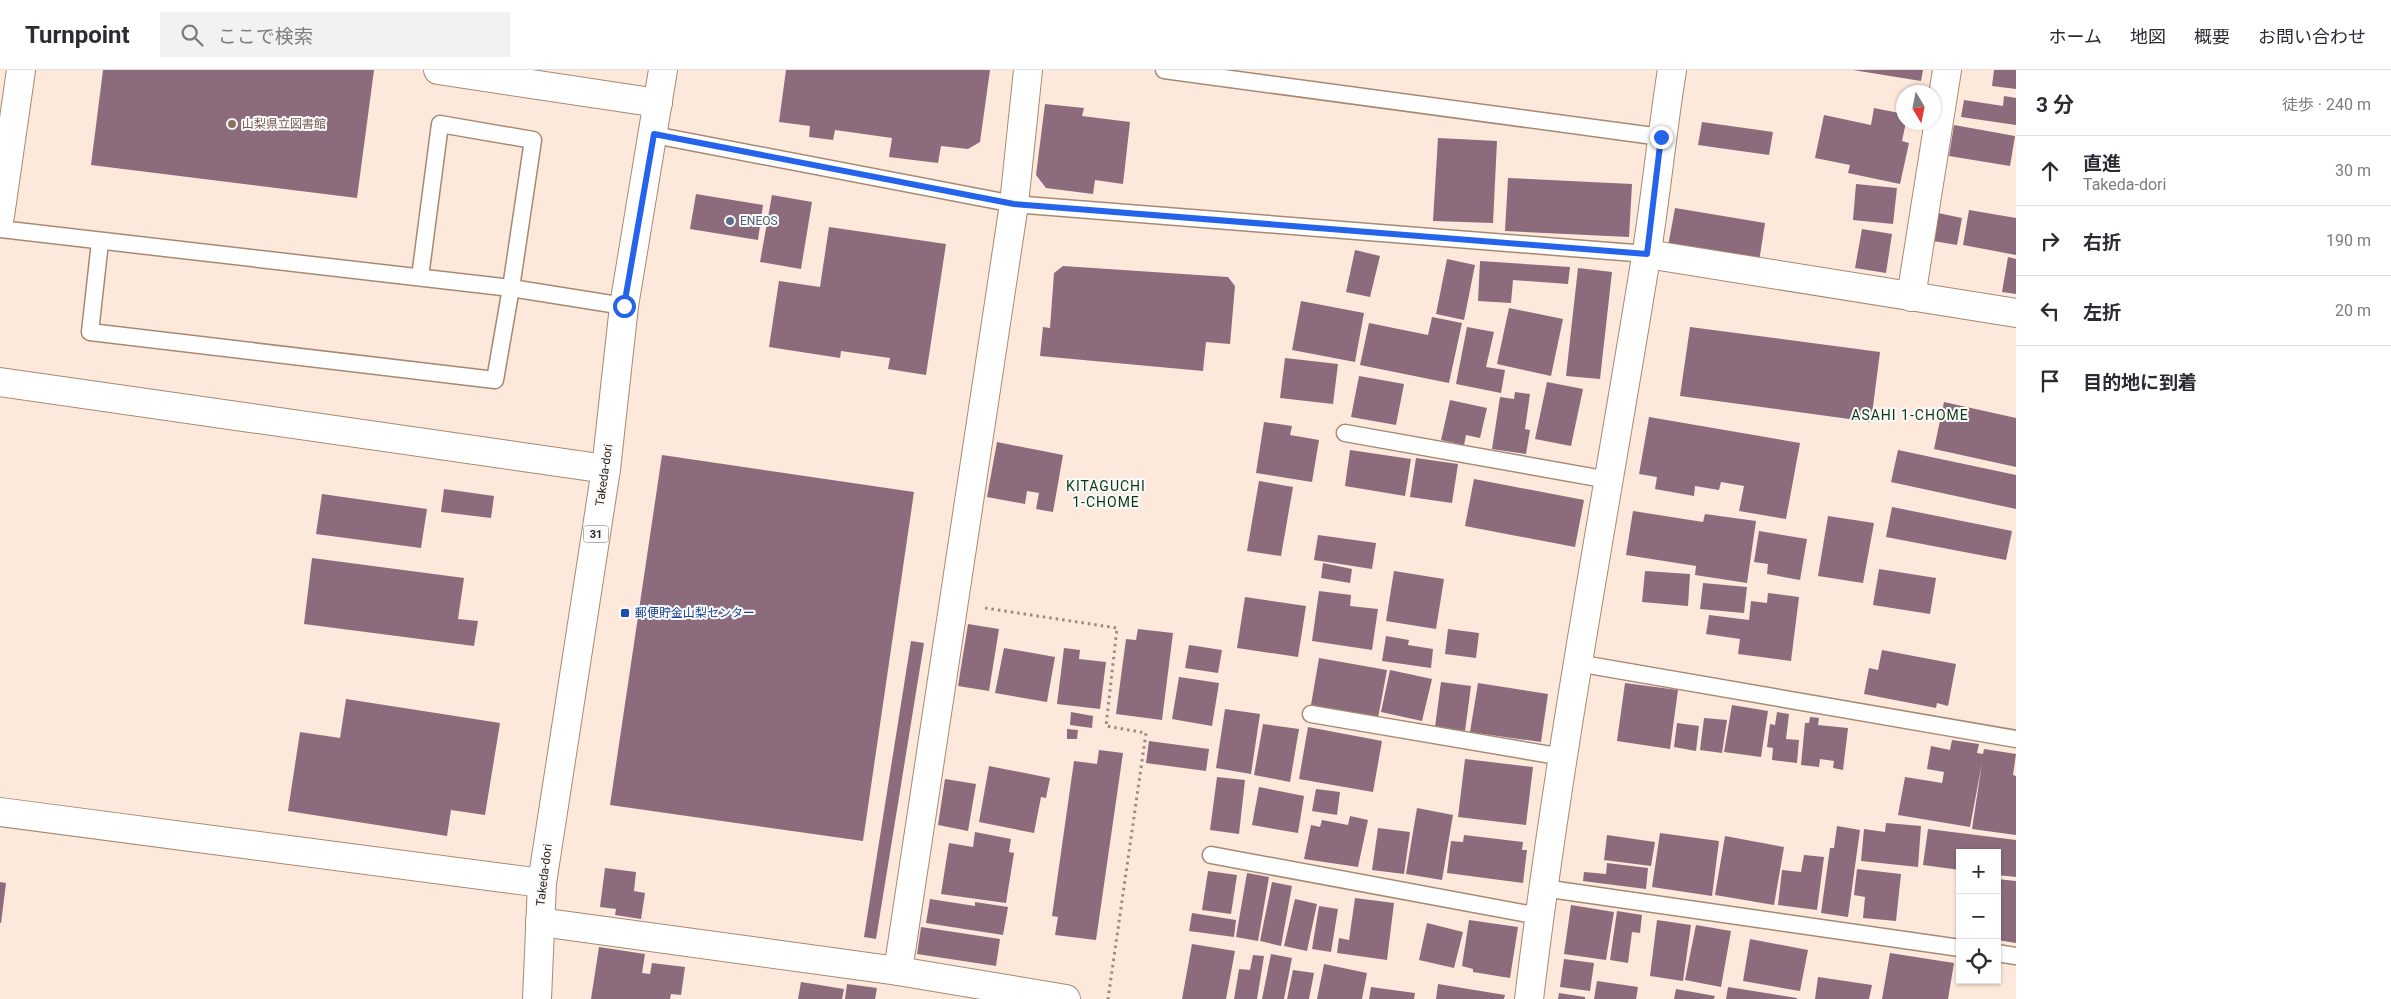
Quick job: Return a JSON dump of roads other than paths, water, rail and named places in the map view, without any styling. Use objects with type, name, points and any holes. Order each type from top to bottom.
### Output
[{"type":"street","points":[[0,216],[8,105],[21,70]]},
{"type":"street","points":[[438,70],[658,103]]},
{"type":"street","name":"Takeda-dori","points":[[537,999],[542,883],[606,469],[624,306],[654,134],[663,70]]},
{"type":"street","points":[[898,971],[1014,204],[1028,70]]},
{"type":"street","points":[[1529,999],[1543,888],[1577,663],[1647,254],[1661,137],[1672,70]]},
{"type":"street","points":[[1911,297],[1947,70]]},
{"type":"street","points":[[1647,254],[2016,313]]},
{"type":"street","points":[[0,382],[606,469]]},
{"type":"street","points":[[0,812],[542,883]]},
{"type":"street","points":[[540,922],[898,971],[1066,999]]},
{"type":"lane","points":[[1164,70],[1661,137]]},
{"type":"lane","points":[[100,242],[90,332],[496,380],[533,140],[440,124],[420,277]]},
{"type":"lane","points":[[654,134],[1014,204],[1647,254]]},
{"type":"lane","points":[[0,229],[511,288],[624,306]]},
{"type":"lane","points":[[1345,433],[1608,480]]},
{"type":"lane","points":[[1577,663],[2016,739]]},
{"type":"lane","points":[[1311,714],[1563,757]]},
{"type":"lane","points":[[1211,855],[1539,916]]},
{"type":"lane","points":[[1543,888],[1956,947]]},
{"type":"lane","points":[[2001,954],[2016,956]]},
{"type":"place","name":"山梨県立図書館","points":[[232,124]]},
{"type":"place","name":"ENEOS","points":[[730,221]]},
{"type":"place","name":"郵便貯金山梨センター","points":[[625,613]]},
{"type":"district","name":"ASAHI 1-CHOME","points":[[1910,415]]},
{"type":"district","name":"KITAGUCHI 1-CHOME","points":[[1106,494]]}]
